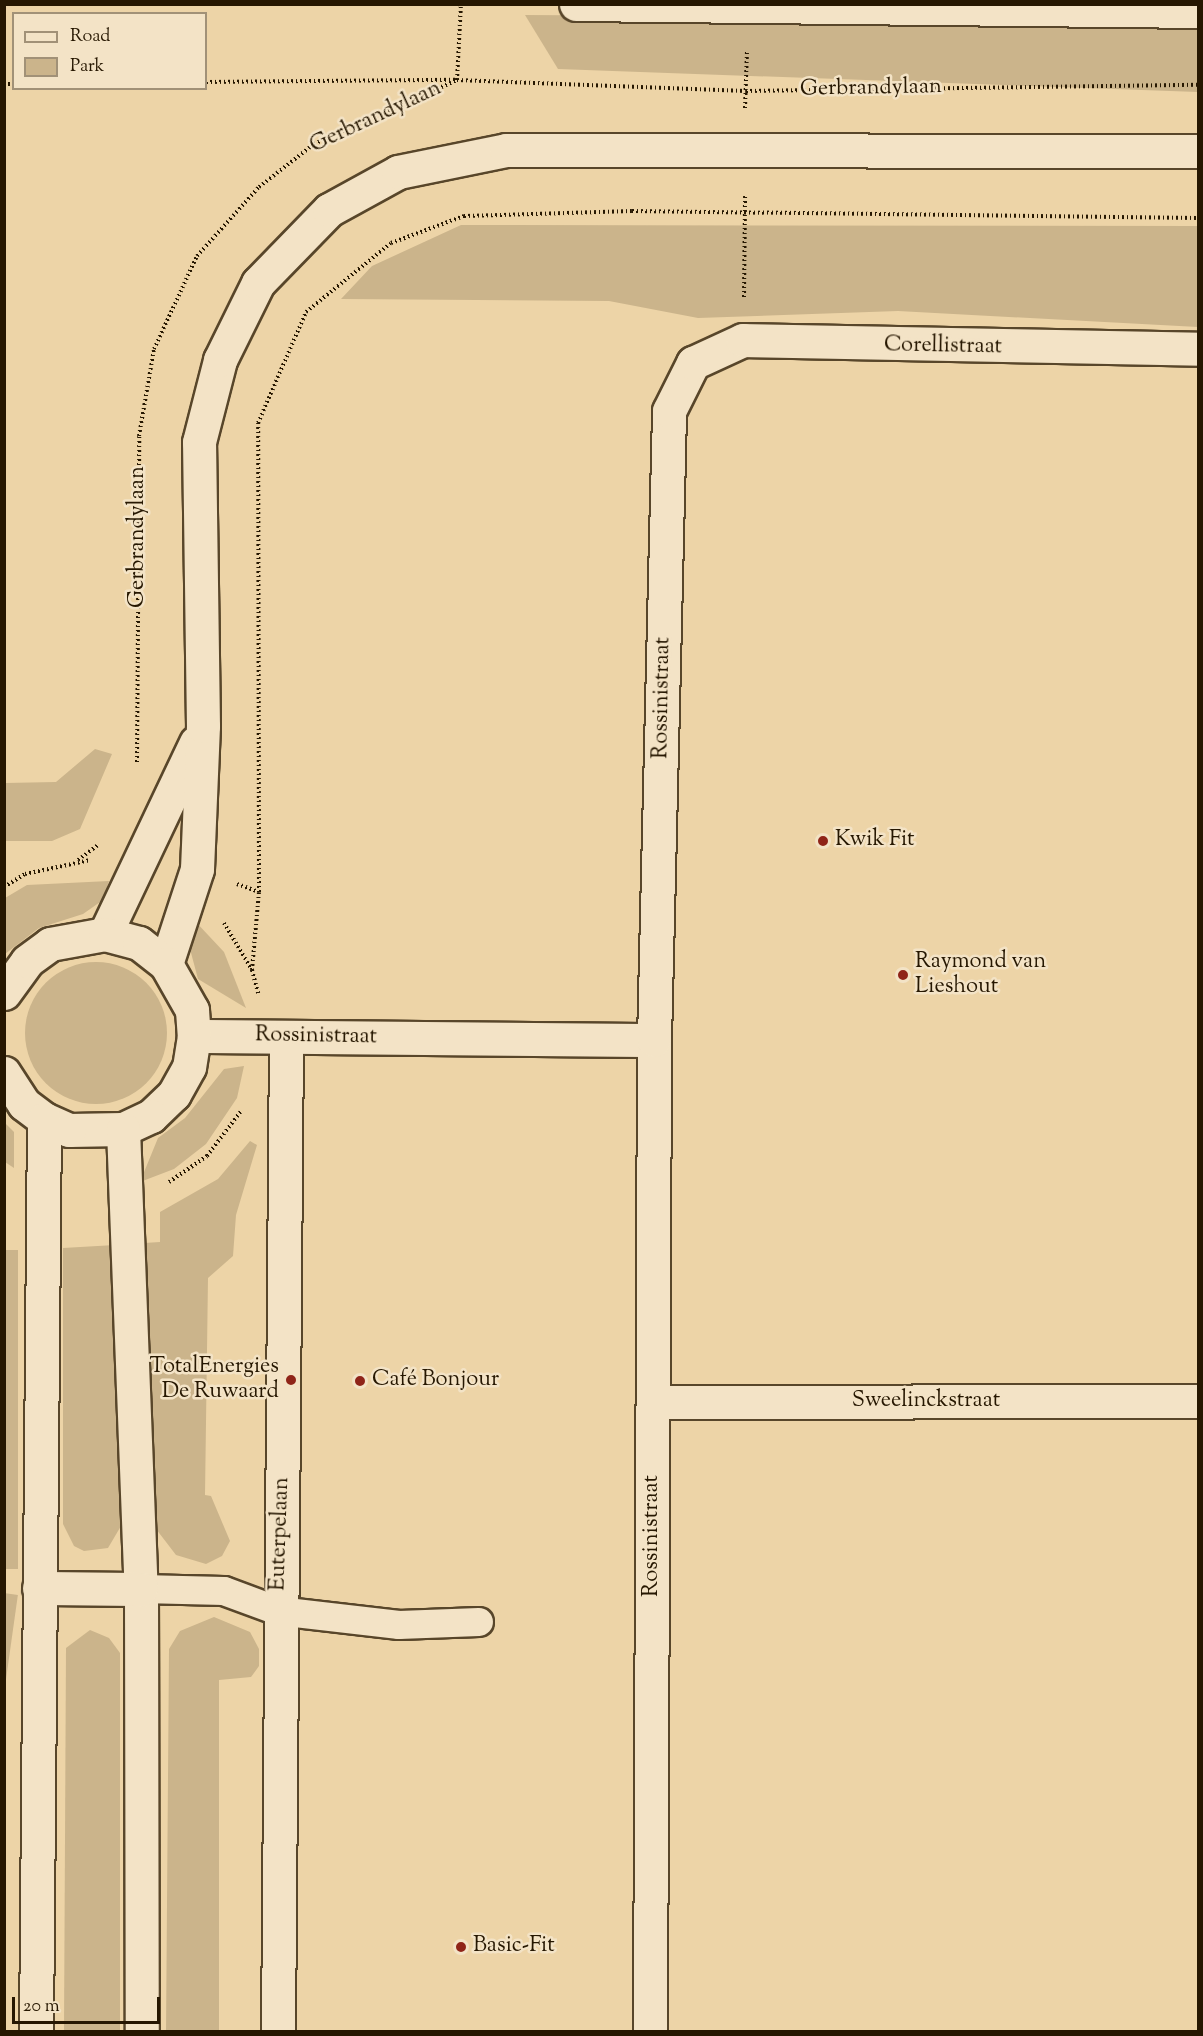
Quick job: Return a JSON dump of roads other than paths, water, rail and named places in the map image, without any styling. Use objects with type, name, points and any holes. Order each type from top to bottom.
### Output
[{"type":"street","points":[[576,4],[1198,11]]},
{"type":"street","points":[[166,964],[197,869],[203,726],[199,442],[219,360],[258,283],[328,210],[398,172],[506,150],[1198,151]]},
{"type":"street","name":"Corellistraat","points":[[693,363],[743,340],[1198,349]]},
{"type":"street","name":"Rossinistraat","points":[[651,2031],[654,1040],[669,411],[693,363]]},
{"type":"street","points":[[105,934],[203,726]]},
{"type":"street","points":[[4,993],[27,961],[50,944],[105,934],[139,943],[166,964],[192,1010],[194,1036],[189,1067],[174,1094],[151,1116],[123,1129],[69,1130],[44,1119],[24,1104],[4,1073]]},
{"type":"street","name":"Rossinistraat","points":[[194,1036],[654,1040]]},
{"type":"street","name":"Euterpelaan","points":[[274,1037],[278,2031]]},
{"type":"street","points":[[36,2031],[44,1119]]},
{"type":"street","points":[[123,1129],[141,1589],[142,2031]]},
{"type":"street","name":"Sweelinckstraat","points":[[653,1402],[1198,1401]]},
{"type":"street","points":[[39,1588],[141,1589]]},
{"type":"lane","points":[[141,1589],[224,1591],[278,1611],[399,1625],[479,1622]]},
{"type":"place","name":"Kwik Fit","points":[[823,841]]},
{"type":"place","name":"Raymond van Lieshout","points":[[903,975]]},
{"type":"place","name":"TotalEnergies De Ruwaard","points":[[291,1380]]},
{"type":"place","name":"Café Bonjour","points":[[360,1381]]},
{"type":"place","name":"Basic-Fit","points":[[461,1947]]}]
